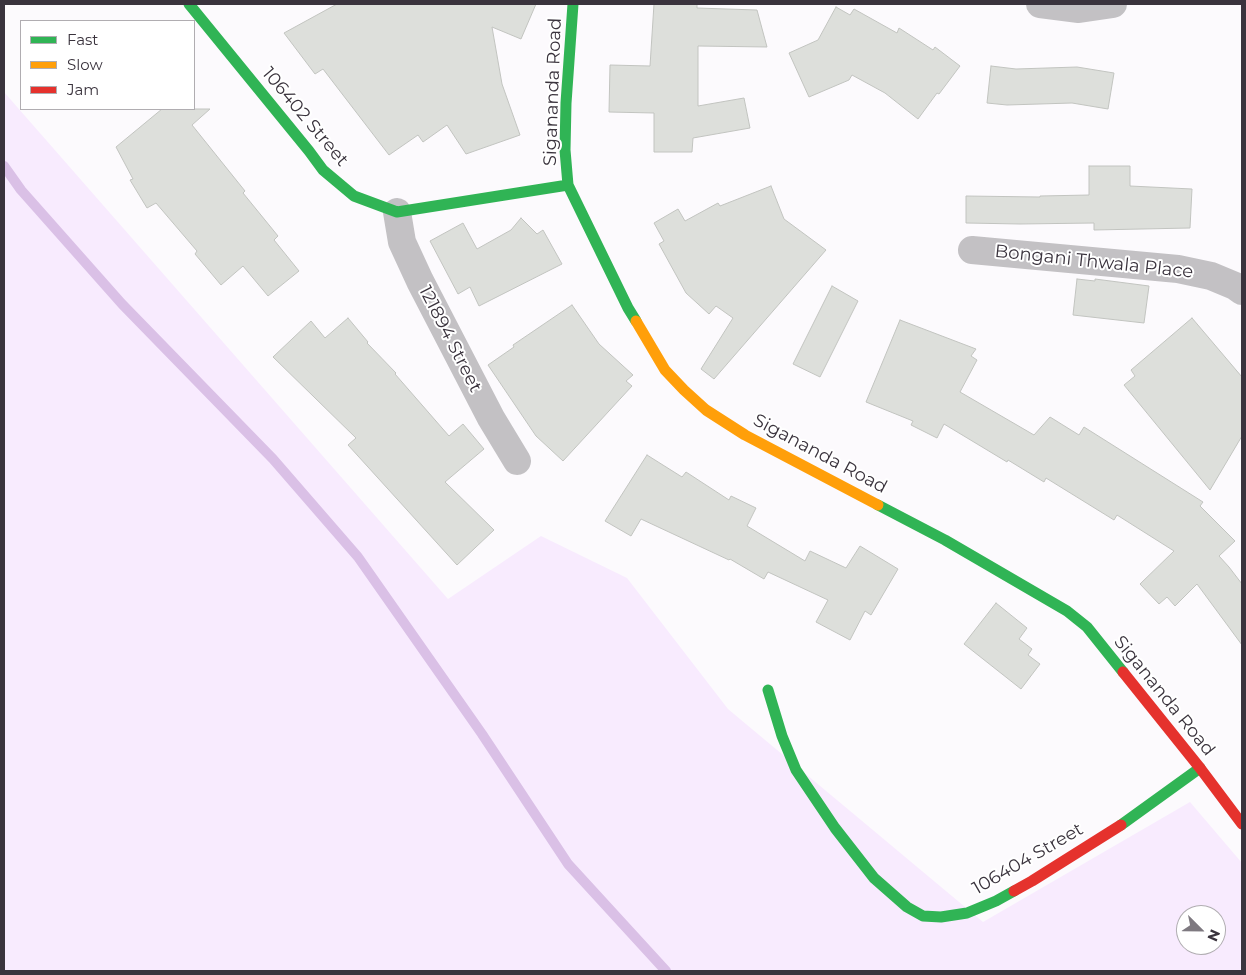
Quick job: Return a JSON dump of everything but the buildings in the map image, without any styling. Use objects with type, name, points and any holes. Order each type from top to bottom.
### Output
[{"type":"street","name":"106402 Street","points":[[189,4],[323,170],[354,196],[397,212],[568,185]]},
{"type":"street","name":"Sigananda Road","points":[[573,4],[566,122],[568,185],[628,308],[665,370],[706,410],[745,435],[946,540],[1067,611],[1087,627],[1200,768],[1242,824]]},
{"type":"street","points":[[1040,4],[1079,8],[1113,4]]},
{"type":"street","name":"121894 Street","points":[[397,212],[402,242],[420,281],[491,418],[517,461]]},
{"type":"street","name":"Bongani Thwala Place","points":[[972,250],[1178,269],[1211,276],[1242,291]]},
{"type":"street","name":"106404 Street","points":[[768,690],[782,736],[796,770],[835,828],[874,878],[907,907],[923,916],[941,917],[967,913],[996,902],[1121,825],[1200,768]]},
{"type":"shaded area","points":[[4,92],[448,599],[541,536],[627,578],[728,709],[983,922],[1190,802],[1242,863],[1242,971],[4,971]]},
{"type":"waterway","points":[[4,166],[21,190],[122,304],[273,459],[358,557],[482,734],[568,864],[666,971]]},
{"type":"traffic: fast","points":[[189,4],[323,170],[354,196],[397,212],[568,185]]},
{"type":"traffic: fast","points":[[573,4],[566,103],[565,150],[568,185],[636,321]]},
{"type":"traffic: fast","points":[[878,505],[945,540],[1067,611],[1087,627],[1123,672]]},
{"type":"traffic: fast","points":[[768,690],[782,736],[796,770],[835,828],[874,878],[907,907],[923,916],[941,917],[967,913],[1014,891]]},
{"type":"traffic: fast","points":[[1121,825],[1200,768]]},
{"type":"traffic: slow","points":[[636,321],[665,370],[706,410],[745,435],[878,505]]},
{"type":"traffic: jam","points":[[1123,672],[1242,824]]},
{"type":"traffic: jam","points":[[1014,891],[1121,825]]}]
